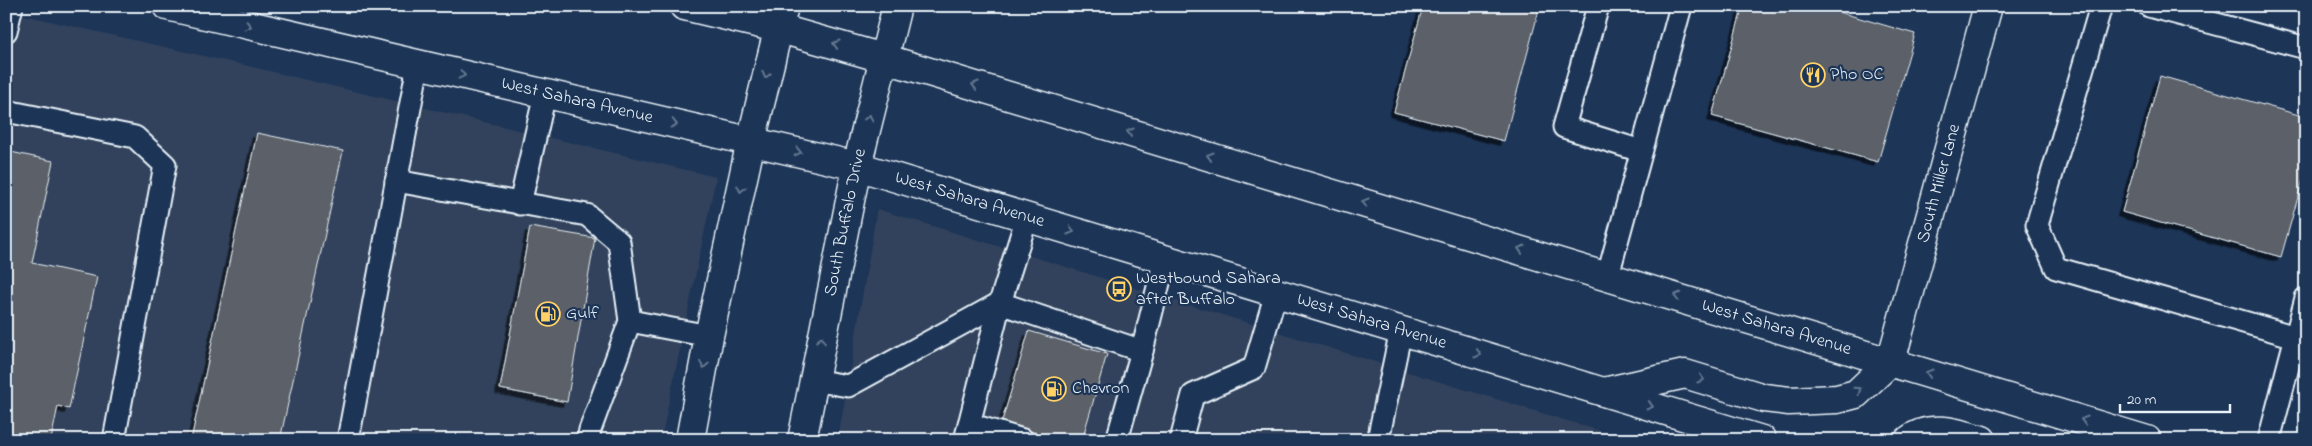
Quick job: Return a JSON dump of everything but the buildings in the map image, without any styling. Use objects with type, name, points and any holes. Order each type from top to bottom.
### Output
[{"type":"main road","name":"West Sahara Avenue","points":[[167,6],[857,166],[1762,440]]},
{"type":"main road","name":"West Sahara Avenue","points":[[684,6],[781,17],[883,58],[1608,275],[2147,440]]},
{"type":"main road","name":"South Buffalo Drive","points":[[802,440],[857,166],[897,6]]},
{"type":"main road","name":"South Miller Lane","points":[[1891,361],[1988,6]]},
{"type":"main road","points":[[690,440],[709,336],[751,141],[781,17]]},
{"type":"main road","points":[[1603,392],[1685,374],[1764,398],[1789,401],[1837,399],[1856,394],[1891,361]]},
{"type":"main road","points":[[1909,440],[1927,430],[1982,440]]},
{"type":"lane","points":[[6,31],[12,6]]},
{"type":"lane","points":[[1598,6],[1564,127],[1641,151]]},
{"type":"lane","points":[[1608,275],[1681,6]]},
{"type":"lane","points":[[2101,6],[2037,225],[2056,268],[2301,339]]},
{"type":"lane","points":[[2149,6],[2306,48]]},
{"type":"lane","points":[[348,440],[418,65]]},
{"type":"lane","points":[[520,204],[544,94]]},
{"type":"lane","points":[[6,111],[135,137],[165,165],[114,440]]},
{"type":"lane","points":[[396,181],[587,215],[619,242],[630,321],[588,440]]},
{"type":"lane","points":[[1023,440],[967,432],[1000,303],[1027,217]]},
{"type":"lane","points":[[1117,440],[1142,352],[1165,259]]},
{"type":"lane","points":[[1181,440],[1192,395],[1254,368],[1276,293]]},
{"type":"lane","points":[[2269,440],[2301,339],[2306,298]]},
{"type":"lane","points":[[813,380],[848,386],[1000,303],[1142,352]]},
{"type":"lane","points":[[630,321],[709,336]]},
{"type":"lane","points":[[1378,440],[1401,330]]},
{"type":"shaded area","points":[[6,11],[248,66],[716,177],[661,440],[6,440]]},
{"type":"shaded area","points":[[877,209],[1630,440],[838,440]]},
{"type":"place","name":"Pho OC","points":[[1813,75]]},
{"type":"place","name":"Westbound Sahara after Buffalo","points":[[1119,289]]},
{"type":"place","name":"Gulf","points":[[548,314]]},
{"type":"place","name":"Chevron","points":[[1054,389]]}]
